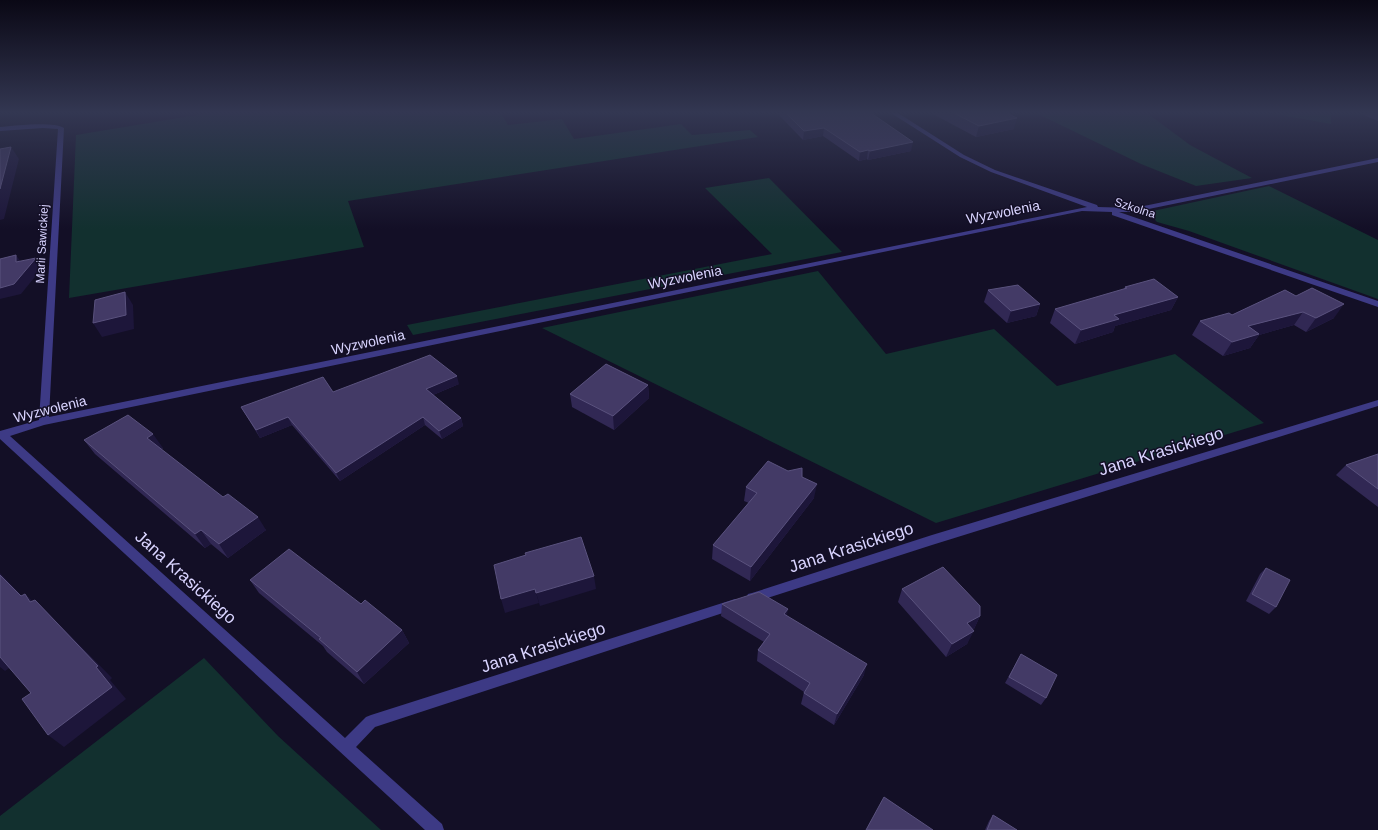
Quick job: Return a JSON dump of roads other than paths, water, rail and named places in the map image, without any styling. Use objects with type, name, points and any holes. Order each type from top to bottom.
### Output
[{"type":"street","name":"Marii Sawickiej","points":[[44,422],[60,152]]},
{"type":"street","name":"Szkolna","points":[[955,152],[993,171],[1047,191],[1378,304]]},
{"type":"street","name":"Wyzwolenia","points":[[1,435],[44,422],[1082,209],[1134,210],[1378,160]]},
{"type":"street","name":"Jana Krasickiego","points":[[346,747],[370,722],[932,540],[1378,403]]},
{"type":"street","name":"Jana Krasickiego","points":[[1,435],[436,830]]}]
